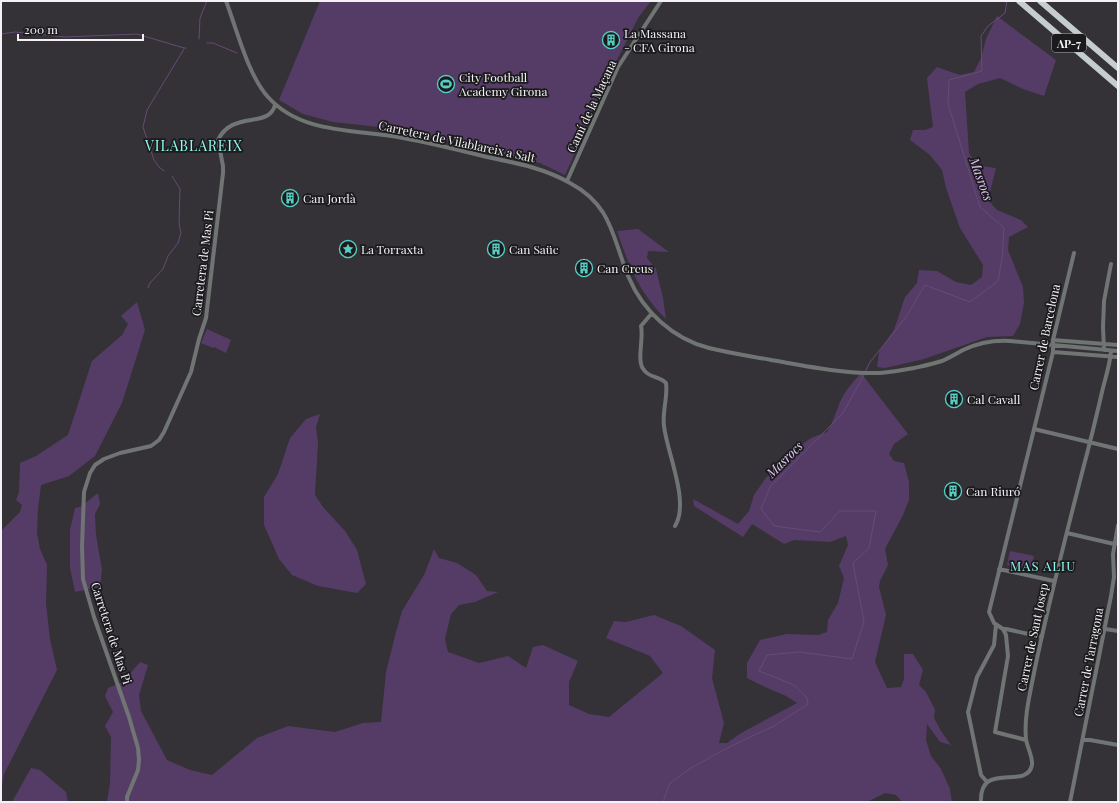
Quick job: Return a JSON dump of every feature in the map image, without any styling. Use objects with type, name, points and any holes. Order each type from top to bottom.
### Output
[{"type":"highway","name":"AP-7","points":[[1019,1],[1118,86]]},
{"type":"highway","name":"AP-7","points":[[1040,1],[1118,68]]},
{"type":"street","name":"Carretera de Vilablareix a Salt","points":[[226,1],[252,74],[261,89],[275,105],[290,115],[319,126],[402,137],[456,149],[540,169],[568,181],[591,198],[607,218],[616,237],[630,280],[638,296],[652,313],[674,332],[688,340],[711,348],[814,367],[884,373],[930,365],[976,345],[992,341],[1010,341],[1118,351]]},
{"type":"street","name":"Camí de la Maçana","points":[[568,181],[618,67],[661,1]]},
{"type":"street","name":"Carretera de Mas Pi","points":[[127,802],[127,797],[138,770],[138,748],[129,717],[94,617],[83,578],[82,547],[84,492],[90,473],[95,465],[104,459],[120,453],[151,446],[159,440],[164,432],[191,372],[206,318],[223,173],[218,140],[229,126],[239,122],[266,117],[274,109],[275,105]]},
{"type":"street","name":"Carrer de Barcelona","points":[[996,625],[990,618],[989,612],[1053,352],[1053,340],[1063,293],[1074,253]]},
{"type":"street","points":[[1104,350],[1104,301],[1111,264]]},
{"type":"street","points":[[652,313],[641,326],[641,366],[646,373],[663,380],[666,383],[664,426],[679,497],[680,514],[675,526]]},
{"type":"street","points":[[1053,340],[1118,345]]},
{"type":"street","name":"Carrer de Sant Josep","points":[[987,782],[995,778],[1020,776],[1029,771],[1031,767],[1032,761],[1026,740],[1028,701],[1054,581],[1090,443],[1111,357],[1111,351]]},
{"type":"street","points":[[1053,352],[1118,358]]},
{"type":"street","points":[[1034,429],[1118,449]]},
{"type":"street","name":"Carrer de Tarragona","points":[[1070,802],[1105,629],[1114,577],[1113,554],[1116,544],[1118,525]]},
{"type":"street","points":[[1067,533],[1116,544]]},
{"type":"street","points":[[999,569],[1054,581]]},
{"type":"street","points":[[981,802],[981,791],[987,782],[981,775],[968,712],[977,676],[994,645],[996,625],[1003,629],[1042,637]]},
{"type":"street","points":[[1003,629],[1006,635],[1008,656],[996,732],[1026,740]]},
{"type":"street","points":[[1105,629],[1118,631]]},
{"type":"street","points":[[1083,740],[1118,745]]},
{"type":"shaded area","name":"City Football Academy Girona","points":[[320,1],[651,1],[638,18],[613,68],[565,175],[540,163],[406,130],[333,122],[303,114],[279,100]]},
{"type":"shaded area","points":[[997,16],[1056,60],[1044,96],[1023,89],[1000,78],[978,84],[965,92],[969,153],[974,161],[980,165],[996,168],[988,200],[997,210],[1021,220],[1028,227],[1009,237],[1008,250],[1023,287],[1024,303],[1020,324],[1013,336],[987,337],[924,359],[885,368],[877,367],[879,352],[894,330],[905,297],[917,283],[919,270],[937,271],[956,282],[971,285],[982,277],[983,265],[960,228],[946,188],[942,170],[930,155],[910,140],[913,130],[925,130],[933,127],[927,78],[937,67],[960,75],[974,72],[981,58],[986,39]]},
{"type":"shaded area","points":[[638,229],[669,252],[648,251],[647,258],[656,269],[666,319],[642,289],[626,256],[617,231]]},
{"type":"shaded area","points":[[137,302],[145,330],[122,403],[95,456],[69,476],[41,485],[37,533],[40,549],[47,565],[46,604],[50,639],[57,670],[4,774],[1,791],[1,531],[20,512],[22,505],[16,500],[19,492],[20,463],[36,456],[68,435],[92,361],[122,335],[128,324],[121,316]]},
{"type":"shaded area","points":[[207,329],[231,340],[226,353],[201,343]]},
{"type":"shaded area","points":[[861,373],[908,434],[894,444],[889,454],[894,461],[904,463],[909,482],[909,500],[903,515],[885,549],[888,565],[880,581],[879,587],[886,615],[875,662],[887,688],[901,687],[904,679],[904,654],[913,654],[923,670],[919,685],[926,692],[935,710],[934,718],[951,745],[940,742],[927,724],[926,740],[931,756],[941,769],[950,789],[952,802],[902,802],[896,795],[885,793],[867,802],[107,802],[110,783],[111,737],[105,726],[113,712],[105,696],[108,688],[123,682],[140,662],[148,665],[139,695],[141,711],[167,760],[190,770],[212,775],[257,738],[288,726],[335,732],[363,723],[381,722],[386,672],[402,611],[424,575],[434,549],[439,558],[457,563],[476,575],[487,591],[498,592],[475,602],[459,605],[451,614],[445,639],[448,652],[479,663],[508,656],[526,668],[533,647],[543,645],[578,661],[569,682],[569,705],[589,714],[609,717],[663,673],[650,656],[606,638],[614,621],[626,622],[654,615],[681,626],[715,650],[712,678],[724,723],[719,743],[727,743],[741,733],[797,703],[786,696],[747,678],[747,663],[760,640],[787,634],[818,635],[827,632],[828,620],[838,603],[844,578],[839,566],[848,545],[846,536],[830,542],[794,540],[784,544],[752,524],[743,537],[694,506],[693,499],[738,524],[749,511],[754,495],[765,479],[789,454],[811,438],[827,432],[842,398]]},
{"type":"shaded area","points":[[320,414],[316,427],[318,443],[315,495],[323,507],[345,531],[357,550],[366,584],[357,593],[318,586],[292,575],[279,559],[264,525],[264,497],[278,474],[290,438],[306,419]]},
{"type":"shaded area","points":[[98,493],[100,504],[95,514],[96,535],[102,570],[100,587],[75,592],[70,568],[70,530],[75,508],[80,507]]},
{"type":"shaded area","points":[[1010,551],[1034,556],[1031,570],[1007,565]]},
{"type":"shaded area","points":[[31,768],[40,770],[66,792],[68,802],[12,802]]},
{"type":"waterway","points":[[199,39],[200,18],[207,1]]},
{"type":"waterway","name":"Masrocs","points":[[865,372],[870,362],[906,317],[925,285],[970,302],[998,281],[1002,258],[1004,228],[980,207],[948,104],[949,80],[982,71],[981,36],[988,26],[1005,13],[1007,1]]},
{"type":"waterway","points":[[1,34],[15,32],[65,37],[137,34],[186,48]]},
{"type":"waterway","points":[[207,43],[213,43],[237,53]]},
{"type":"waterway","points":[[164,171],[154,160],[143,127],[147,110],[184,49]]},
{"type":"waterway","points":[[148,288],[150,283],[163,269],[168,256],[178,243],[181,233],[179,224],[180,189],[172,176]]},
{"type":"waterway","name":"Masrocs","points":[[663,802],[670,783],[691,768],[729,747],[774,726],[808,704],[807,698],[794,685],[759,671],[767,655],[800,652],[852,659],[864,622],[853,563],[869,548],[876,511],[840,511],[820,532],[774,526],[761,509],[770,487],[843,413],[864,375]]},
{"type":"place","name":"La Massana - CFA Girona","points":[[611,40]]},
{"type":"place","name":"City Football Academy Girona","points":[[446,84]]},
{"type":"place","name":"Can Jordà","points":[[290,198]]},
{"type":"place","name":"La Torraxta","points":[[348,249]]},
{"type":"place","name":"Can Saüc","points":[[496,249]]},
{"type":"place","name":"Can Creus","points":[[584,268]]},
{"type":"place","name":"Cal Cavall","points":[[954,399]]},
{"type":"place","name":"Can Riuró","points":[[953,491]]},
{"type":"district","name":"VILABLAREIX","points":[[194,145]]},
{"type":"district","name":"MAS ALIU","points":[[1043,565]]}]
